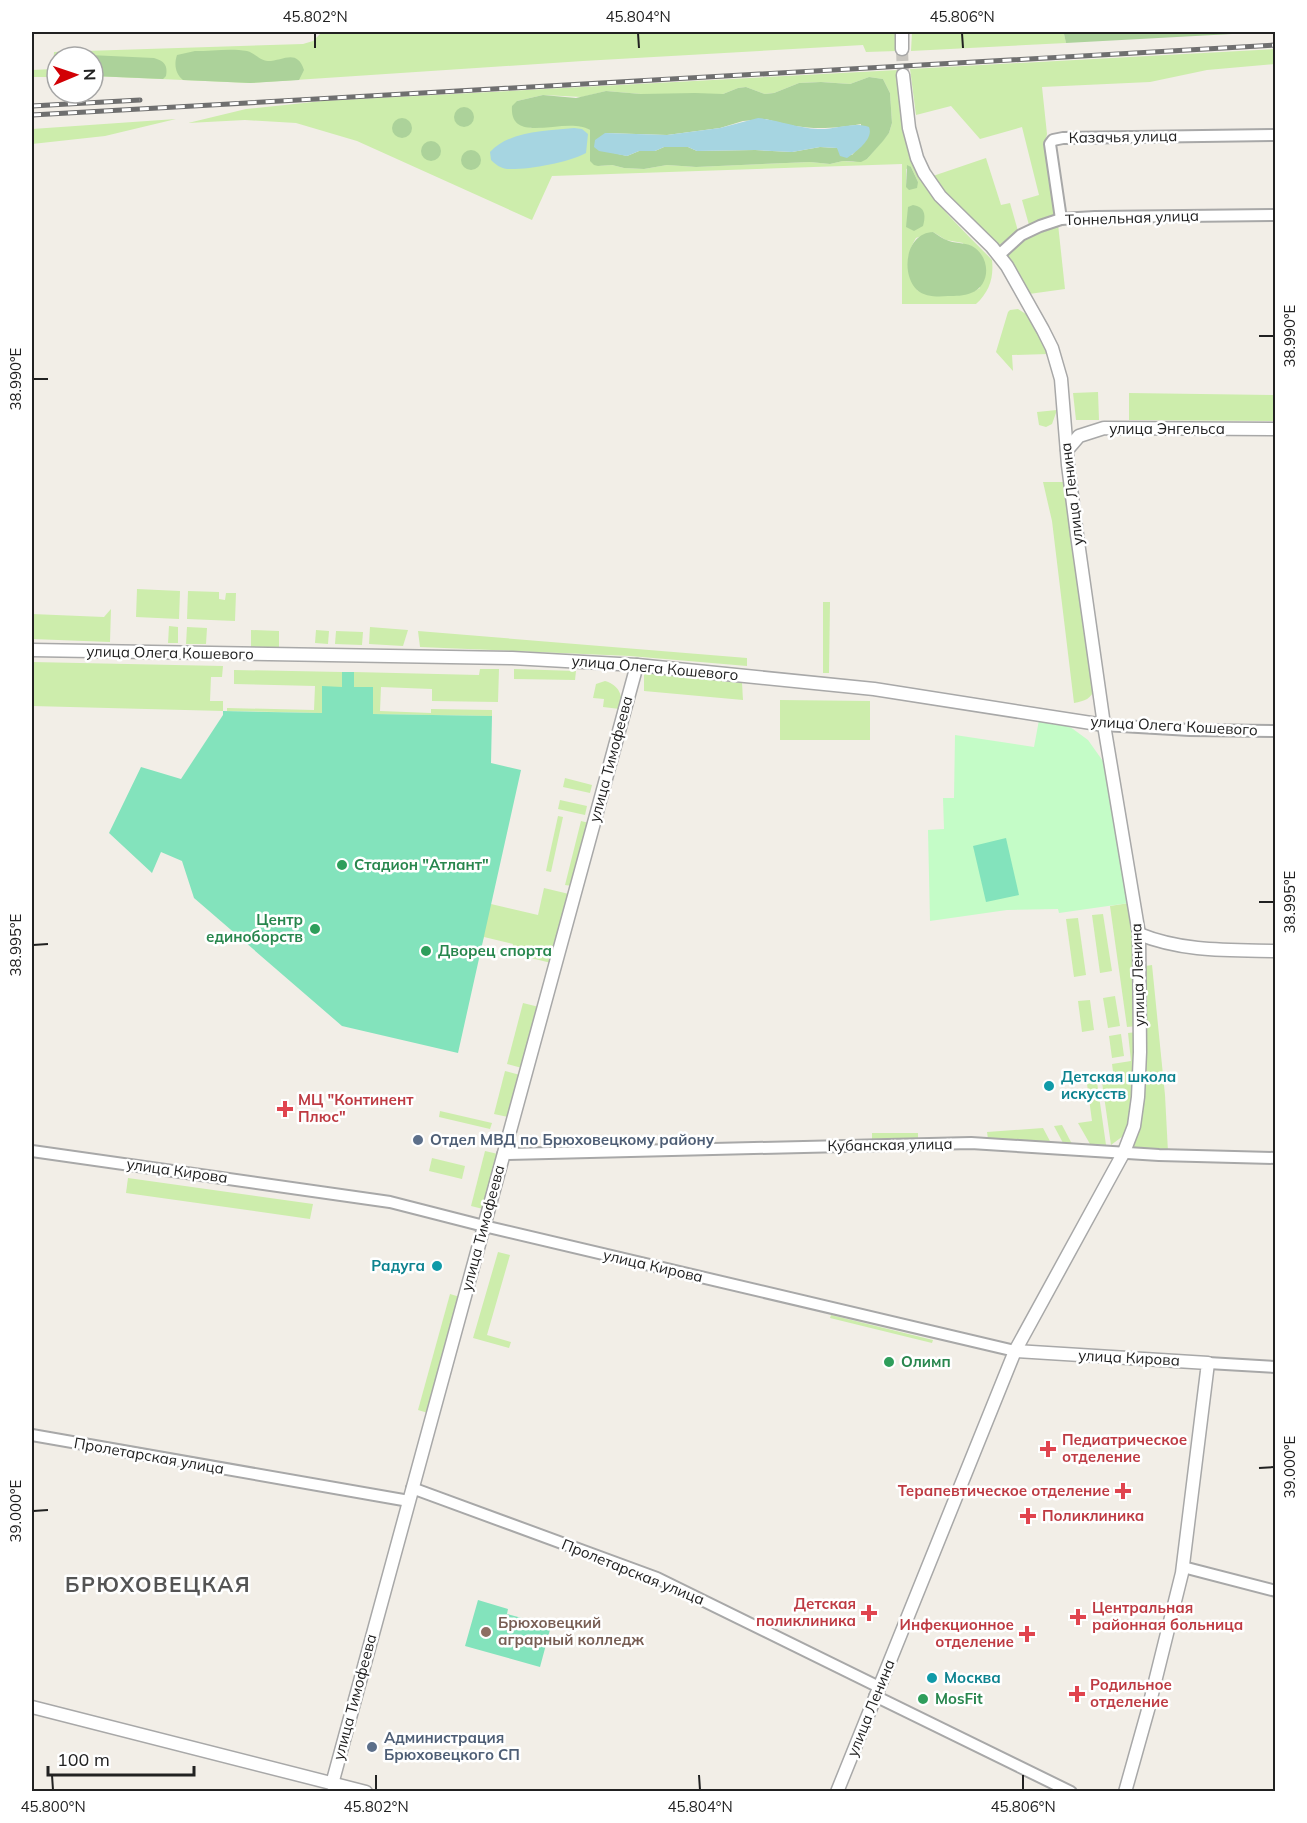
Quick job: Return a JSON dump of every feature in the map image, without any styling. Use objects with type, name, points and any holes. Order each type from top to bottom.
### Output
[{"type":"street","points":[[902,32],[902,49]]},
{"type":"street","name":"улица Ленина","points":[[837,1791],[1015,1351],[1124,1152],[1134,1126],[1138,1097],[1141,1021],[1139,934],[1104,725],[1066,450],[1062,388],[1052,348],[1034,312],[999,255],[940,196],[924,173],[912,144],[903,75]]},
{"type":"street","name":"Казачья улица","points":[[1061,219],[1050,144],[1053,140],[1275,135]]},
{"type":"street","name":"Тоннельная улица","points":[[999,255],[1021,235],[1061,219],[1275,215]]},
{"type":"street","name":"улица Энгельса","points":[[1066,450],[1079,436],[1104,428],[1275,429]]},
{"type":"street","name":"улица Олега Кошевого","points":[[32,650],[483,658],[637,665],[864,688],[1104,725],[1190,730],[1275,731]]},
{"type":"street","name":"улица Тимофеева","points":[[331,1788],[637,665]]},
{"type":"street","points":[[1139,934],[1189,947],[1275,951]]},
{"type":"street","name":"Кубанская улица","points":[[503,1154],[971,1143],[1159,1155],[1275,1158]]},
{"type":"street","name":"улица Кирова","points":[[32,1151],[367,1198],[1015,1351],[1275,1367]]},
{"type":"street","points":[[1125,1791],[1148,1710],[1183,1567],[1208,1363]]},
{"type":"street","name":"Пролетарская улица","points":[[32,1435],[409,1501]]},
{"type":"street","name":"Пролетарская улица","points":[[412,1488],[657,1578],[1071,1791]]},
{"type":"street","points":[[1183,1567],[1275,1591]]},
{"type":"street","points":[[32,1707],[331,1788],[366,1791]]},
{"type":"green space","points":[[322,32],[896,32],[897,51],[866,52],[863,45],[250,83],[105,77],[105,50],[303,44],[313,41]]},
{"type":"green space","points":[[912,32],[1066,32],[1064,34],[1066,43],[911,51]]},
{"type":"green space","points":[[1066,32],[1269,32],[1066,43],[1064,34]]},
{"type":"green space","points":[[1275,49],[1275,64],[1207,70],[1150,82],[1042,87],[1047,134],[1045,142],[1056,216],[1029,225],[1022,200],[1039,195],[1022,127],[980,139],[951,106],[916,115],[910,69]]},
{"type":"green space","points":[[241,50],[268,61],[293,57],[298,59],[304,70],[299,80],[250,83],[183,80],[176,68],[177,55],[195,51]]},
{"type":"green space","points":[[105,56],[154,58],[164,64],[166,76],[163,79],[105,77]]},
{"type":"green space","points":[[45,69],[45,77],[32,77],[32,70]]},
{"type":"green space","points":[[898,70],[901,112],[916,169],[945,211],[992,260],[991,279],[984,295],[976,304],[902,304],[902,164],[552,176],[532,220],[357,141],[296,123],[245,120],[188,123],[246,109],[323,101]],"holes":[[[869,77],[883,79],[890,93],[892,123],[889,133],[867,159],[830,164],[810,162],[696,167],[667,165],[644,169],[612,165],[598,166],[590,148],[590,130],[576,125],[530,128],[517,101],[543,95],[582,97],[606,91],[641,94],[723,94],[746,87],[765,94],[774,93],[799,83],[850,84]],[[911,167],[918,182],[906,187],[906,169]],[[933,232],[946,240],[963,243],[980,288],[958,295],[918,291],[911,278],[908,265],[910,251],[916,238]]]},
{"type":"green space","points":[[869,77],[883,79],[890,93],[892,123],[889,133],[867,159],[861,162],[696,167],[667,165],[644,169],[612,165],[598,166],[590,161],[590,130],[580,126],[529,128],[520,125],[514,118],[512,106],[517,101],[543,95],[576,98],[606,91],[641,94],[723,94],[746,87],[765,94],[774,93],[799,83],[850,84]],"holes":[[[766,119],[813,128],[861,124],[859,147],[852,155],[837,148],[820,147],[792,152],[697,151],[688,147],[664,147],[655,151],[639,151],[627,156],[614,153],[605,133],[667,135]]]},
{"type":"green space","points":[[464,107],[471,110],[474,117],[471,124],[464,127],[457,124],[454,117],[457,110]]},
{"type":"green space","points":[[402,118],[409,121],[412,128],[409,135],[402,138],[395,135],[392,128],[395,121]]},
{"type":"green space","points":[[176,119],[105,136],[32,144],[32,129]]},
{"type":"green space","points":[[431,141],[438,144],[441,151],[438,158],[431,161],[424,158],[421,151],[424,144]]},
{"type":"green space","points":[[471,150],[478,153],[481,160],[478,167],[471,170],[464,167],[461,160],[464,153]]},
{"type":"green space","points":[[986,158],[1001,205],[1010,203],[1018,231],[998,246],[949,198],[933,176]]},
{"type":"green space","points":[[907,165],[911,167],[918,182],[917,188],[909,190],[906,187]]},
{"type":"green space","points":[[913,205],[920,208],[924,215],[923,226],[914,231],[906,227],[908,207]]},
{"type":"green space","points":[[1058,224],[1065,289],[1029,294],[1005,255],[1018,241]]},
{"type":"green space","points":[[933,232],[949,241],[972,246],[980,253],[984,259],[986,272],[982,285],[977,290],[965,295],[940,296],[928,295],[917,290],[909,274],[907,264],[909,255],[917,239]]},
{"type":"green space","points":[[1018,309],[1029,316],[1048,354],[1012,355],[1013,371],[996,352],[1008,312]]},
{"type":"green space","points":[[1098,392],[1099,420],[1076,420],[1073,393]]},
{"type":"green space","points":[[1129,393],[1275,395],[1275,421],[1129,420]]},
{"type":"green space","points":[[1057,410],[1052,424],[1046,427],[1039,425],[1037,412]]},
{"type":"green space","points":[[1043,482],[1067,482],[1095,688],[1087,699],[1074,703],[1052,521]]},
{"type":"green space","points":[[137,589],[180,591],[179,619],[136,617]]},
{"type":"green space","points":[[188,591],[219,592],[219,599],[225,600],[226,593],[236,593],[235,621],[187,619]]},
{"type":"green space","points":[[823,602],[830,602],[829,673],[823,673]]},
{"type":"green space","points":[[111,609],[110,642],[32,639],[32,614],[104,617]]},
{"type":"green space","points":[[169,626],[178,627],[178,643],[168,643]]},
{"type":"green space","points":[[187,627],[207,628],[206,644],[186,644]]},
{"type":"green space","points":[[370,627],[408,630],[403,646],[369,644]]},
{"type":"green space","points":[[251,630],[279,631],[279,648],[251,647]]},
{"type":"green space","points":[[316,630],[329,631],[328,644],[315,643]]},
{"type":"green space","points":[[336,631],[363,632],[362,645],[335,644]]},
{"type":"green space","points":[[418,631],[747,658],[747,666],[630,656],[420,647]]},
{"type":"green space","points":[[32,662],[223,666],[222,677],[211,677],[210,701],[223,701],[223,711],[32,706]]},
{"type":"green space","points":[[480,669],[499,669],[498,702],[432,701],[432,689],[381,687],[380,711],[431,713],[431,709],[492,710],[492,716],[373,714],[353,687],[354,672],[479,675]]},
{"type":"green space","points":[[514,669],[576,671],[575,680],[514,679]]},
{"type":"green space","points":[[234,670],[342,672],[342,687],[322,713],[227,711],[227,708],[314,710],[315,686],[234,684]]},
{"type":"green space","name":"Стадион \"Атлант\"","points":[[342,672],[354,672],[354,687],[373,687],[373,714],[492,716],[491,763],[521,770],[458,1053],[342,1026],[194,898],[182,861],[161,852],[152,873],[109,833],[141,767],[181,779],[223,715],[223,711],[322,713],[322,686],[342,687]]},
{"type":"green space","points":[[644,673],[742,683],[743,700],[644,691]]},
{"type":"green space","points":[[605,681],[614,685],[621,695],[620,709],[603,707],[604,699],[593,698],[596,684]]},
{"type":"green space","points":[[780,700],[870,701],[870,740],[780,740]]},
{"type":"green space","points":[[1039,720],[1064,724],[1073,729],[1088,740],[1105,764],[1129,903],[1059,913],[1058,909],[1007,910],[930,921],[928,830],[944,829],[943,798],[954,798],[955,735],[1034,747]]},
{"type":"green space","points":[[565,778],[592,785],[590,793],[563,787]]},
{"type":"green space","points":[[560,800],[587,806],[585,815],[558,809]]},
{"type":"green space","points":[[558,816],[563,817],[551,872],[546,871]]},
{"type":"green space","points":[[581,821],[589,823],[572,886],[565,885]]},
{"type":"green space","points":[[1006,838],[1019,895],[986,902],[973,846]]},
{"type":"green space","points":[[544,888],[569,894],[551,963],[511,953],[513,944],[484,937],[482,943],[347,906],[491,904],[538,915]]},
{"type":"green space","points":[[1129,903],[1134,934],[1137,1026],[1127,1027],[1110,906]]},
{"type":"green space","points":[[1103,914],[1112,971],[1100,973],[1092,915]]},
{"type":"green space","points":[[1078,918],[1086,975],[1074,977],[1066,919]]},
{"type":"green space","points":[[1152,965],[1165,1095],[1168,1152],[1130,1149],[1145,966]]},
{"type":"green space","points":[[1115,996],[1120,1026],[1108,1028],[1103,998]]},
{"type":"green space","points":[[1090,1000],[1094,1030],[1082,1032],[1078,1001]]},
{"type":"green space","points":[[523,1003],[539,1007],[522,1068],[507,1064]]},
{"type":"green space","points":[[1137,1032],[1132,1114],[1123,1136],[1111,1145],[1102,1082],[1114,1079],[1112,1064],[1131,1061],[1128,1033]]},
{"type":"green space","points":[[1121,1034],[1124,1056],[1112,1058],[1109,1036]]},
{"type":"green space","points":[[505,1071],[520,1075],[508,1117],[494,1114]]},
{"type":"green space","points":[[1097,1082],[1106,1145],[1090,1144],[1078,1123],[1092,1121],[1087,1084]]},
{"type":"green space","points":[[440,1111],[492,1123],[490,1129],[439,1117]]},
{"type":"green space","points":[[1062,1125],[1072,1144],[1063,1143],[1054,1126]]},
{"type":"green space","points":[[1043,1128],[1051,1143],[988,1139],[987,1132]]},
{"type":"green space","points":[[872,1133],[918,1133],[918,1140],[872,1141]]},
{"type":"green space","points":[[485,1151],[498,1154],[483,1209],[471,1206]]},
{"type":"green space","points":[[432,1158],[465,1166],[462,1179],[429,1171]]},
{"type":"green space","points":[[128,1178],[313,1204],[310,1219],[126,1193]]},
{"type":"green space","points":[[498,1252],[510,1255],[487,1335],[511,1342],[509,1348],[473,1338]]},
{"type":"green space","points":[[450,1294],[460,1297],[428,1413],[418,1410]]},
{"type":"green space","points":[[831,1315],[933,1340],[932,1343],[830,1318]]},
{"type":"green space","points":[[478,1600],[508,1609],[507,1614],[551,1626],[540,1667],[465,1646]]},
{"type":"water","points":[[758,118],[818,129],[863,125],[869,127],[870,132],[863,145],[847,158],[840,156],[837,148],[820,147],[792,152],[697,151],[688,147],[664,147],[655,151],[639,151],[627,156],[599,151],[594,147],[595,140],[605,133],[667,135],[720,128]]},
{"type":"water","points":[[582,129],[588,134],[586,153],[578,157],[547,165],[515,169],[502,168],[491,160],[490,152],[507,140],[540,131]]},
{"type":"tunnel","points":[[902,49],[903,75]]},
{"type":"railway","points":[[32,115],[1276,45]]},
{"type":"railway","points":[[32,106],[140,100]]},
{"type":"place","name":"Стадион \"Атлант\"","points":[[342,865]]},
{"type":"place","name":"Центр единоборств","points":[[315,929]]},
{"type":"place","name":"Дворец спорта","points":[[426,951]]},
{"type":"place","name":"Детская школа искусств","points":[[1049,1086]]},
{"type":"place","name":"МЦ \"Континент Плюс\"","points":[[285,1109]]},
{"type":"place","name":"Отдел МВД по Брюховецкому району","points":[[418,1140]]},
{"type":"place","name":"Радуга","points":[[437,1266]]},
{"type":"place","name":"Олимп","points":[[889,1362]]},
{"type":"place","name":"Педиатрическое отделение","points":[[1048,1449]]},
{"type":"place","name":"Терапевтическое отделение","points":[[1123,1491]]},
{"type":"place","name":"Поликлиника","points":[[1028,1516]]},
{"type":"place","name":"Детская поликлиника","points":[[869,1613]]},
{"type":"place","name":"Центральная районная больница","points":[[1078,1617]]},
{"type":"place","name":"Брюховецкий аграрный колледж","points":[[486,1632]]},
{"type":"place","name":"Инфекционное отделение","points":[[1027,1634]]},
{"type":"place","name":"Москва","points":[[932,1678]]},
{"type":"place","name":"Родильное отделение","points":[[1077,1694]]},
{"type":"place","name":"MosFit","points":[[923,1699]]},
{"type":"place","name":"Администрация Брюховецкого СП","points":[[372,1747]]},
{"type":"district","name":"БРЮХОВЕЦКАЯ","points":[[158,1585]]}]
